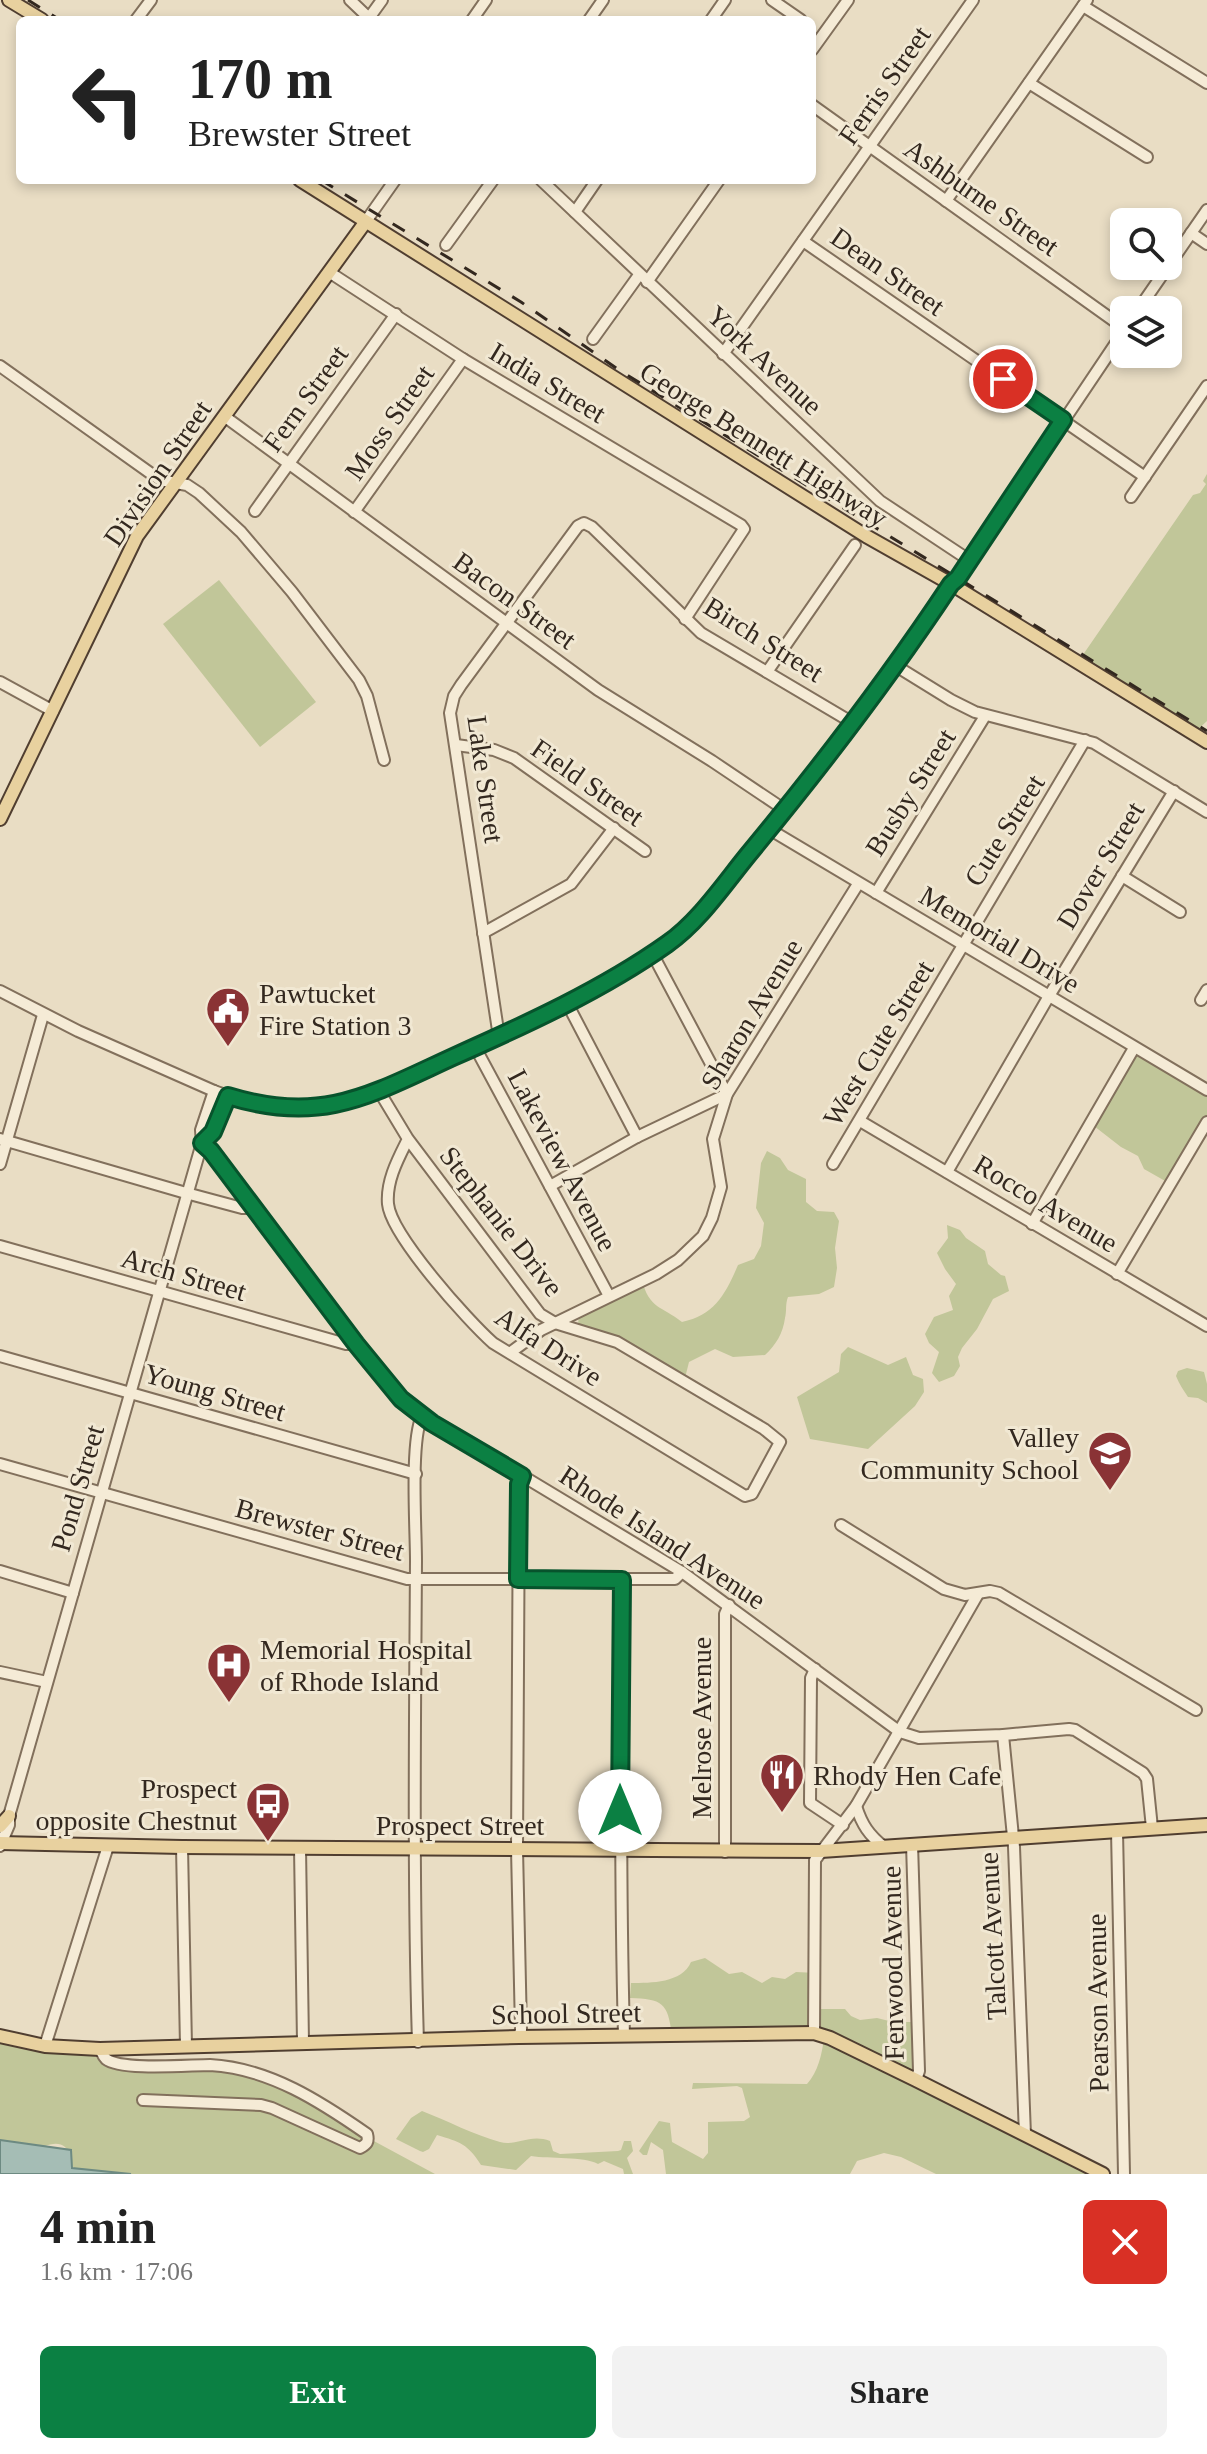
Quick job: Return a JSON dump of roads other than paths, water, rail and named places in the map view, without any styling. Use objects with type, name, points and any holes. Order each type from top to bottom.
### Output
[{"type":"main road","points":[[9,0],[35,16]]},
{"type":"main road","name":"George Bennett Highway","points":[[306,184],[866,536],[951,584],[1207,742]]},
{"type":"main road","name":"Division Street","points":[[0,819],[137,536],[365,223]]},
{"type":"main road","name":"Prospect Street","points":[[1,1844],[821,1851],[1207,1825]]},
{"type":"main road","name":"School Street","points":[[0,2036],[45,2046],[100,2049],[519,2037],[814,2033],[830,2038],[1103,2174]]},
{"type":"street","points":[[350,0],[367,16]]},
{"type":"street","points":[[772,0],[795,16]]},
{"type":"street","points":[[816,45],[848,0]]},
{"type":"street","name":"Ferris Street","points":[[723,354],[973,0]]},
{"type":"street","points":[[946,201],[1085,3],[1207,83]]},
{"type":"street","points":[[816,31],[823,35]]},
{"type":"street","points":[[1029,83],[1147,157]]},
{"type":"street","name":"Ashburne Street","points":[[816,108],[1110,319]]},
{"type":"street","name":"Division Street","points":[[365,223],[392,184]]},
{"type":"street","points":[[446,245],[490,184]]},
{"type":"street","name":"York Avenue","points":[[545,184],[880,501],[969,560]]},
{"type":"street","points":[[575,212],[594,184]]},
{"type":"street","points":[[593,339],[716,184]]},
{"type":"street","points":[[1148,296],[1207,210]]},
{"type":"street","points":[[1191,233],[1207,244]]},
{"type":"street","name":"Dean Street","points":[[803,241],[1145,477]]},
{"type":"street","name":"India Street","points":[[329,272],[463,359],[741,525],[744,529],[685,619]]},
{"type":"street","name":"Fern Street","points":[[255,511],[396,314]]},
{"type":"street","points":[[0,991],[43,1015],[214,1091],[273,1108],[307,1109],[343,1103],[379,1091],[567,1003],[652,953],[694,920],[785,810],[896,666],[1110,350]]},
{"type":"street","name":"Moss Street","points":[[354,512],[463,359]]},
{"type":"street","points":[[0,366],[160,480],[187,485],[199,493],[241,532],[267,560],[359,680],[367,696],[384,760]]},
{"type":"street","points":[[1131,497],[1207,386]]},
{"type":"street","name":"Bacon Street","points":[[224,416],[598,690],[785,810]]},
{"type":"street","name":"Lake Street","points":[[499,1037],[450,713],[454,696],[578,526],[584,523]]},
{"type":"street","name":"Birch Street","points":[[584,523],[592,527],[701,633],[853,723]]},
{"type":"street","points":[[767,672],[855,545]]},
{"type":"street","points":[[896,666],[951,700],[985,716],[1085,740],[1105,748],[1207,812]]},
{"type":"street","points":[[0,682],[53,711]]},
{"type":"street","name":"Busby Street","points":[[876,893],[985,716]]},
{"type":"street","name":"Cute Street","points":[[963,946],[1085,740]]},
{"type":"street","name":"Field Street","points":[[456,745],[494,750],[514,758],[645,851]]},
{"type":"street","name":"Dover Street","points":[[947,1172],[1049,996],[1174,791]]},
{"type":"street","points":[[483,933],[571,884],[614,828]]},
{"type":"street","name":"Memorial Drive","points":[[769,829],[1207,1090]]},
{"type":"street","points":[[1122,876],[1180,912]]},
{"type":"street","name":"Sharon Avenue","points":[[511,1352],[555,1323],[656,1274],[678,1260],[703,1236],[721,1187],[713,1139],[727,1094],[858,884]]},
{"type":"street","name":"West Cute Street","points":[[833,1164],[963,946]]},
{"type":"street","points":[[550,1186],[637,1137],[727,1094],[652,953]]},
{"type":"street","points":[[1201,1000],[1207,990]]},
{"type":"street","points":[[567,1003],[637,1137]]},
{"type":"street","points":[[0,1164],[3,1140],[43,1015]]},
{"type":"street","name":"Lakeview Avenue","points":[[475,1047],[609,1296]]},
{"type":"street","points":[[1032,1224],[1134,1048]]},
{"type":"street","name":"Pond Street","points":[[1,1844],[9,1825],[4,1821],[73,1593],[202,1143],[201,1130],[214,1091]]},
{"type":"street","name":"Stephanie Drive","points":[[379,1091],[408,1139],[472,1221],[532,1306],[555,1323],[617,1342],[764,1429],[780,1442],[752,1494],[745,1496]]},
{"type":"street","name":"Pond Street","points":[[202,1143],[213,1132],[228,1096]]},
{"type":"street","name":"Rocco Avenue","points":[[860,1121],[1117,1274],[1206,1323]]},
{"type":"street","points":[[1117,1274],[1207,1122]]},
{"type":"street","name":"Alfa Drive","points":[[408,1139],[391,1178],[388,1204],[392,1218],[400,1234],[444,1293],[475,1328],[493,1343],[745,1496]]},
{"type":"street","points":[[3,1140],[186,1193],[242,1208],[253,1208]]},
{"type":"street","name":"Rhode Island Avenue","points":[[202,1143],[356,1344],[401,1399],[422,1416],[682,1572],[900,1732],[919,1738],[1069,1729],[1138,1768],[1147,1779],[1152,1828]]},
{"type":"street","name":"Arch Street","points":[[0,1246],[346,1344],[356,1344]]},
{"type":"street","name":"Young Street","points":[[0,1356],[416,1474]]},
{"type":"street","points":[[418,2042],[414,1849],[416,1474],[417,1427],[422,1416]]},
{"type":"street","name":"Brewster Street","points":[[0,1464],[407,1579],[675,1579],[682,1572]]},
{"type":"street","points":[[519,2037],[518,1579],[519,1484],[522,1476]]},
{"type":"street","points":[[841,1525],[944,1589],[965,1595],[990,1591],[999,1593],[1196,1710]]},
{"type":"street","points":[[0,1571],[73,1593]]},
{"type":"street","points":[[622,1580],[620,1850],[624,1918],[624,2036]]},
{"type":"street","points":[[814,2033],[815,1860],[856,1806],[978,1594]]},
{"type":"street","name":"Melrose Avenue","points":[[725,1852],[725,1614],[729,1605]]},
{"type":"street","points":[[815,1669],[811,1678],[809,1799],[812,1806],[843,1825]]},
{"type":"street","points":[[0,1672],[47,1682]]},
{"type":"street","name":"Talcott Avenue","points":[[1003,1735],[1012,1838],[1025,2135]]},
{"type":"street","points":[[856,1806],[869,1835],[884,1847]]},
{"type":"street","name":"Pearson Avenue","points":[[1117,1831],[1124,2174]]},
{"type":"street","name":"Fenwood Avenue","points":[[912,1844],[918,2008],[919,2071],[916,2080]]},
{"type":"street","points":[[45,2046],[108,1846]]},
{"type":"street","points":[[182,1847],[186,2046]]},
{"type":"street","points":[[300,1848],[303,2042]]},
{"type":"street","points":[[100,2049],[104,2057],[116,2063],[220,2066],[274,2080],[306,2094],[367,2134],[367,2144],[360,2148],[272,2108],[143,2100]]},
{"type":"water","points":[[0,2140],[71,2150],[72,2168],[131,2174],[0,2174]]},
{"type":"railway","points":[[28,0],[54,16]]},
{"type":"railway","points":[[328,184],[521,302],[622,372],[1207,731]]},
{"type":"place","name":"Pawtucket Fire Station 3","points":[[228,1048]]},
{"type":"place","name":"Valley Community School","points":[[1110,1492]]},
{"type":"place","name":"Memorial Hospital of Rhode Island","points":[[229,1704]]},
{"type":"place","name":"Rhody Hen Cafe","points":[[782,1814]]},
{"type":"place","name":"Prospect opposite Chestnut","points":[[268,1843]]}]
